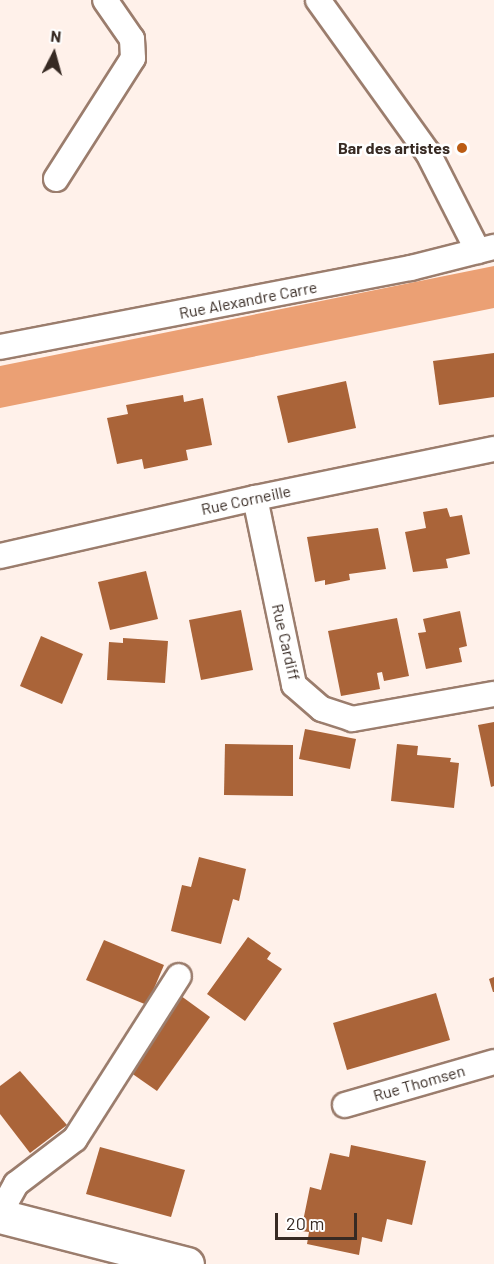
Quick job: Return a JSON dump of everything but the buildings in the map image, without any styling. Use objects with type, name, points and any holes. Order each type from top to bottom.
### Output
[{"type":"street","points":[[56,179],[133,58],[132,39],[105,0]]},
{"type":"street","points":[[318,0],[428,153],[486,249]]},
{"type":"street","name":"Rue Alexandre Carre","points":[[0,347],[320,286],[486,249]]},
{"type":"street","name":"Rue Corneille","points":[[0,556],[255,498],[494,449]]},
{"type":"street","name":"Rue Cardiff","points":[[255,498],[294,685],[322,710],[352,719],[494,694]]},
{"type":"street","points":[[179,976],[75,1139],[16,1184],[0,1214],[187,1264]]},
{"type":"street","name":"Rue Thomsen","points":[[345,1105],[494,1062]]},
{"type":"shaded area","points":[[494,266],[494,308],[0,408],[0,366]]},
{"type":"place","name":"Bar des artistes","points":[[462,148]]}]
